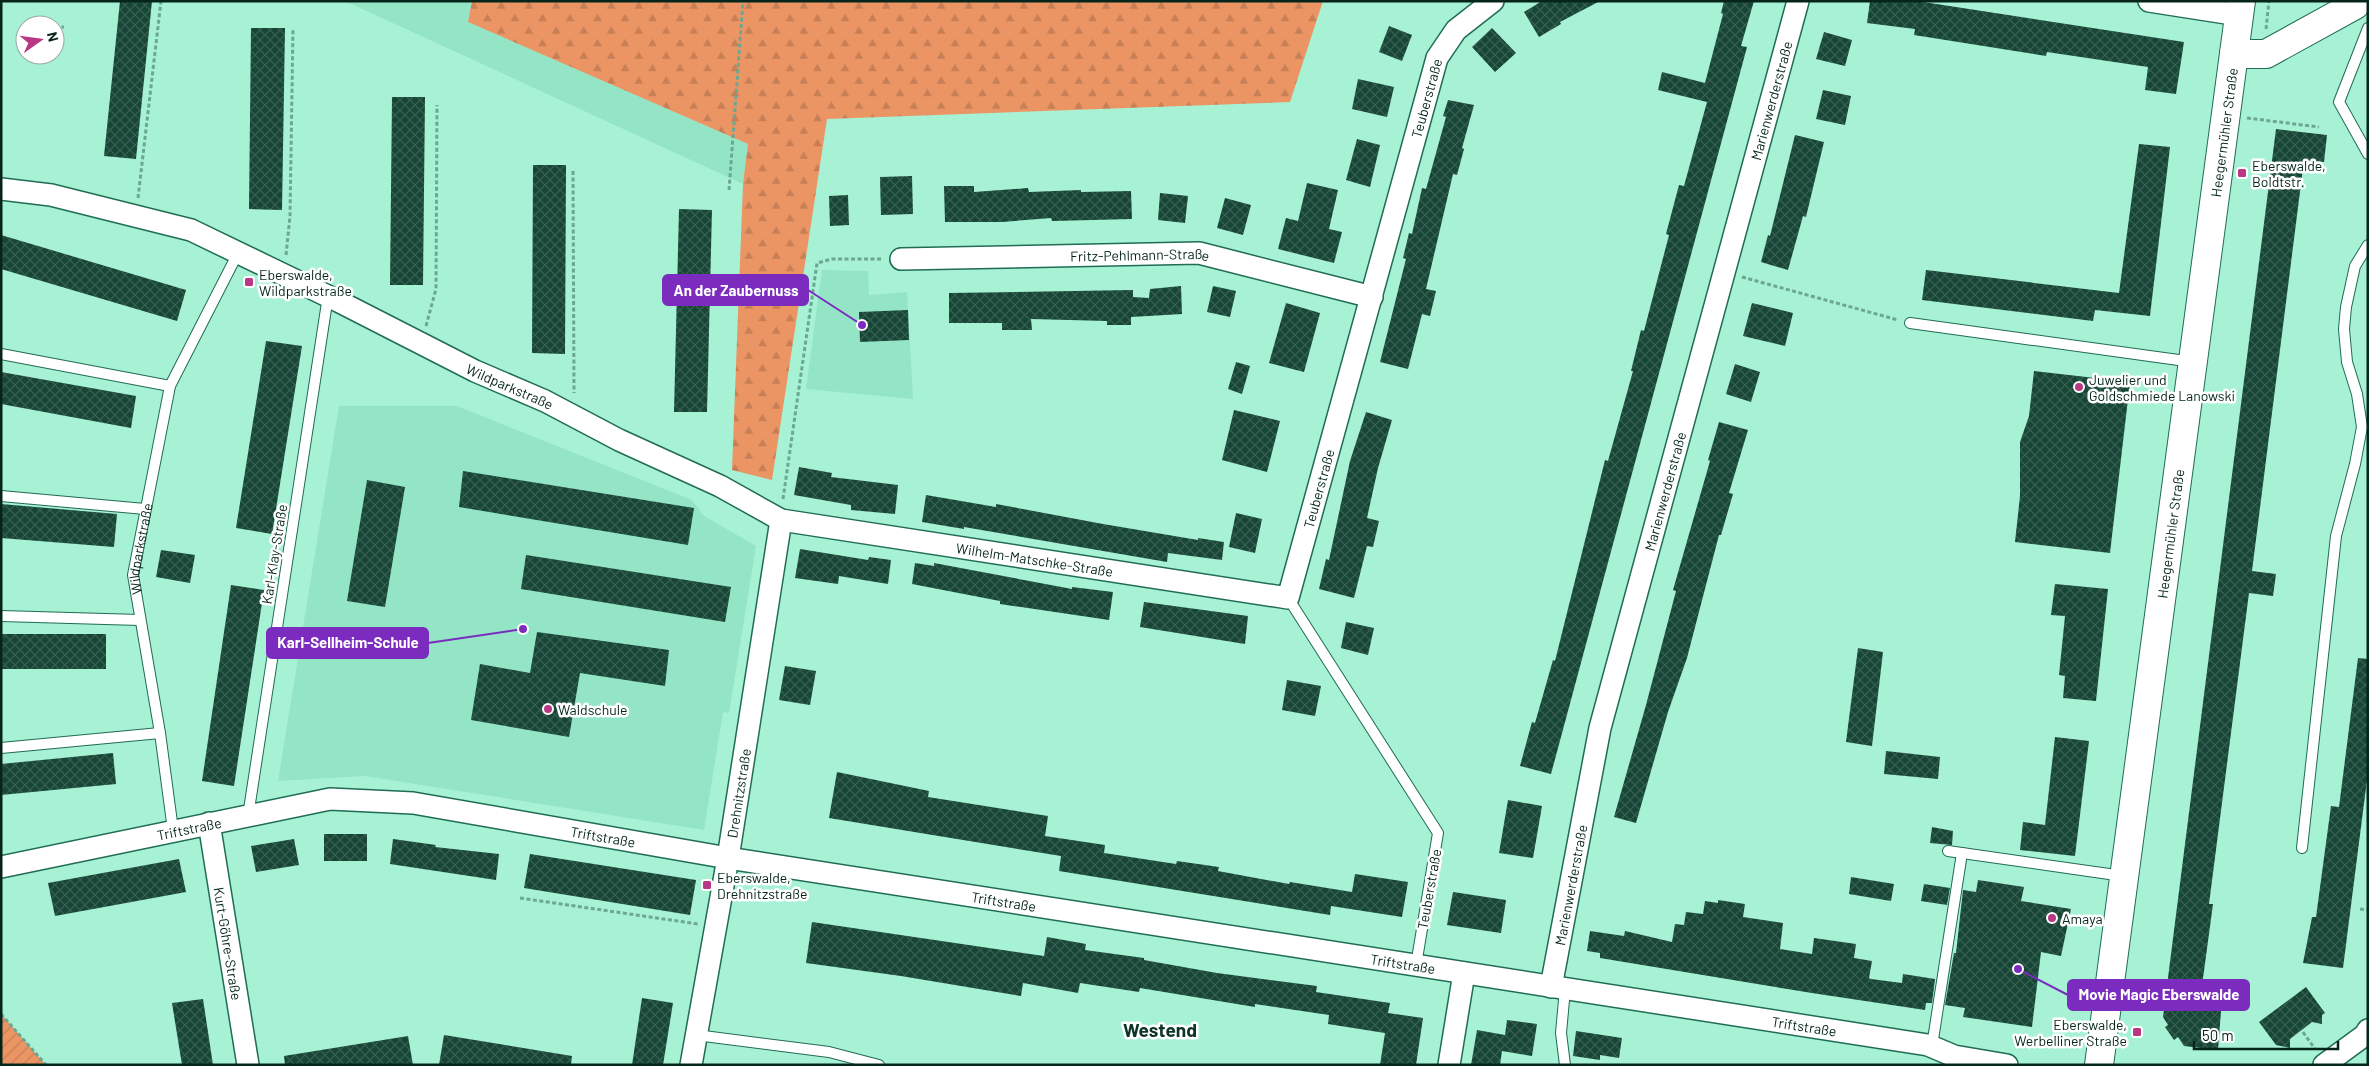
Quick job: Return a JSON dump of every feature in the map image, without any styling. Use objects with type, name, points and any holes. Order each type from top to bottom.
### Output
[{"type":"main road","name":"Heegermühler Straße","points":[[2098,1065],[2194,362],[2240,8]]},
{"type":"main road","points":[[2234,54],[2266,54],[2360,11]]},
{"type":"street","name":"Teuberstraße","points":[[1288,598],[1436,58],[1456,30],[1493,1]]},
{"type":"street","name":"Marienwerderstraße","points":[[1558,988],[1600,728],[1798,1]]},
{"type":"street","points":[[2149,1],[2240,8]]},
{"type":"street","name":"Wildparkstraße","points":[[1,188],[52,194],[191,230],[574,416],[619,440],[720,486],[781,520]]},
{"type":"street","name":"Fritz-Pehlmann-Straße","points":[[901,259],[1199,253],[1372,297]]},
{"type":"street","name":"Wilhelm-Matschke-Straße","points":[[781,520],[1288,598]]},
{"type":"street","name":"Drehnitzstraße","points":[[691,1065],[728,858],[781,520]]},
{"type":"street","name":"Triftstraße","points":[[1,867],[330,799],[413,803],[728,858],[1932,1046],[1954,1056],[2007,1065]]},
{"type":"street","name":"Kurt-Göhre-Straße","points":[[209,823],[248,1065]]},
{"type":"street","points":[[1450,1065],[1464,973]]},
{"type":"street","points":[[2324,1065],[2365,1035],[2368,1030]]},
{"type":"lane","points":[[2360,11],[2338,102],[2368,154]]},
{"type":"lane","points":[[2302,848],[2336,536],[2355,464],[2362,426],[2357,394],[2347,362],[2344,330],[2346,307],[2355,266],[2368,245]]},
{"type":"lane","name":"Wildparkstraße","points":[[173,830],[160,733],[133,576],[170,386],[238,253]]},
{"type":"lane","name":"Karl-Klay-Straße","points":[[248,816],[328,296]]},
{"type":"lane","points":[[1910,323],[2025,337],[2194,362]]},
{"type":"lane","points":[[1,354],[170,386]]},
{"type":"lane","points":[[1,496],[145,509]]},
{"type":"lane","name":"Teuberstraße","points":[[1288,598],[1438,833],[1416,965]]},
{"type":"lane","points":[[1,616],[140,620]]},
{"type":"lane","points":[[1,748],[160,733]]},
{"type":"lane","points":[[1948,851],[2124,876]]},
{"type":"lane","points":[[1932,1046],[1962,853]]},
{"type":"lane","points":[[1558,988],[1564,1065]]},
{"type":"lane","points":[[696,1035],[829,1052],[879,1065]]},
{"type":"path","points":[[135,216],[144,161],[161,1]]},
{"type":"path","points":[[729,190],[743,1]]},
{"type":"path","points":[[284,275],[290,216],[293,28]]},
{"type":"path","points":[[421,343],[436,289],[437,105]]},
{"type":"path","points":[[2226,116],[2319,127]]},
{"type":"path","points":[[574,171],[574,416]]},
{"type":"path","points":[[781,520],[817,263],[832,259],[901,259]]},
{"type":"path","points":[[1724,272],[1910,323]]},
{"type":"path","points":[[520,898],[716,926]]},
{"type":"path","points":[[2360,909],[2368,910]]},
{"type":"path","points":[[1,1014],[46,1065]]},
{"type":"shaded area","points":[[345,1],[472,1],[468,22],[748,144],[743,184]]},
{"type":"shaded area","points":[[822,270],[868,271],[869,295],[907,292],[913,399],[806,389]]},
{"type":"shaded area","points":[[339,406],[457,406],[692,500],[704,516],[756,546],[729,713],[723,712],[704,830],[365,776],[278,781]]},
{"type":"green space","points":[[472,1],[1323,1],[1290,102],[827,119],[772,480],[732,470],[743,184],[748,144],[468,22]]},
{"type":"green space","points":[[1,1014],[46,1065],[1,1065]]},
{"type":"building","points":[[120,1],[152,1],[136,159],[104,156]]},
{"type":"building","points":[[1542,1],[1600,1],[1560,22],[1561,24],[1539,37],[1524,12]]},
{"type":"building","points":[[1724,1],[1754,1],[1741,46],[1747,47],[1551,774],[1520,766],[1532,722],[1535,723],[1553,660],[1555,661],[1605,460],[1608,461],[1633,371],[1631,371],[1641,330],[1644,331],[1669,235],[1666,234],[1679,185],[1684,186],[1707,102],[1658,90],[1662,72],[1705,83],[1723,14],[1721,13]]},
{"type":"building","points":[[1870,1],[1917,1],[2184,42],[2176,94],[2145,90],[2148,67],[2047,52],[2046,56],[1914,35],[1915,29],[1867,23]]},
{"type":"building","points":[[1389,26],[1412,35],[1402,61],[1379,52]]},
{"type":"building","points":[[251,28],[285,28],[282,210],[249,209]]},
{"type":"building","points":[[1492,28],[1516,53],[1495,72],[1472,47]]},
{"type":"building","points":[[1824,32],[1852,40],[1845,66],[1816,59]]},
{"type":"building","points":[[1358,79],[1394,87],[1387,117],[1352,109]]},
{"type":"building","points":[[1823,90],[1851,96],[1845,125],[1816,119]]},
{"type":"building","points":[[392,97],[425,97],[423,285],[390,285]]},
{"type":"building","points":[[1448,100],[1474,105],[1462,148],[1464,149],[1457,175],[1453,174],[1426,289],[1436,291],[1430,316],[1422,314],[1408,369],[1380,362],[1406,259],[1403,258],[1409,233],[1412,234],[1422,188],[1426,189],[1446,117],[1443,116]]},
{"type":"building","points":[[2276,129],[2327,135],[2324,162],[2304,160],[2252,571],[2276,574],[2273,596],[2249,593],[2209,904],[2213,904],[2199,1008],[2221,1011],[2218,1050],[2184,1046],[2178,1037],[2174,1040],[2165,1027],[2168,1025],[2163,1017]]},
{"type":"building","points":[[1795,135],[1824,142],[1806,217],[1803,216],[1788,270],[1761,262],[1768,235],[1770,236]]},
{"type":"building","points":[[1357,139],[1380,145],[1370,187],[1346,180]]},
{"type":"building","points":[[2139,144],[2170,147],[2150,316],[2095,310],[2093,321],[1922,300],[1926,270],[2119,293]]},
{"type":"building","points":[[533,165],[566,165],[565,354],[532,353]]},
{"type":"building","points":[[912,176],[913,214],[881,215],[880,177]]},
{"type":"building","points":[[1307,183],[1338,190],[1329,229],[1342,232],[1334,263],[1278,249],[1286,218],[1298,221]]},
{"type":"building","points":[[944,186],[974,186],[974,192],[1028,188],[1029,192],[1131,191],[1132,219],[1052,221],[1051,218],[1002,222],[945,222]]},
{"type":"building","points":[[1160,193],[1188,196],[1185,223],[1158,220]]},
{"type":"building","points":[[848,195],[849,225],[830,226],[829,196]]},
{"type":"building","points":[[1225,198],[1251,205],[1243,235],[1217,228]]},
{"type":"building","points":[[679,209],[712,210],[707,412],[674,412]]},
{"type":"building","points":[[1,235],[186,290],[177,321],[1,269]]},
{"type":"building","points":[[1181,286],[1182,314],[1131,317],[1131,325],[1107,325],[1107,321],[1031,319],[1032,330],[1002,330],[1002,323],[949,323],[949,293],[1133,290],[1133,297],[1149,298],[1150,289]]},
{"type":"building","points":[[1213,286],[1236,291],[1230,317],[1207,312]]},
{"type":"building","points":[[1286,303],[1320,313],[1304,372],[1269,363]]},
{"type":"building","points":[[1752,303],[1793,313],[1785,346],[1743,336]]},
{"type":"building","points":[[908,310],[909,340],[860,342],[859,312]]},
{"type":"building","points":[[266,341],[302,346],[272,534],[236,528]]},
{"type":"building","points":[[1236,362],[1250,366],[1242,394],[1228,389]]},
{"type":"building","points":[[1735,364],[1760,372],[1751,402],[1726,394]]},
{"type":"building","points":[[2034,371],[2130,382],[2110,553],[2015,542],[2020,496],[2020,442],[2029,416]]},
{"type":"building","points":[[1,372],[136,396],[131,428],[1,404]]},
{"type":"building","points":[[1234,410],[1280,421],[1267,472],[1222,460]]},
{"type":"building","points":[[1366,412],[1392,420],[1378,468],[1367,518],[1379,521],[1373,547],[1367,546],[1354,598],[1319,589],[1326,559],[1329,560],[1350,461]]},
{"type":"building","points":[[1719,422],[1748,430],[1729,493],[1733,494],[1721,535],[1719,535],[1687,658],[1668,712],[1636,823],[1614,817],[1646,705],[1676,591],[1673,590],[1710,461],[1708,460]]},
{"type":"building","points":[[799,467],[832,473],[831,477],[898,485],[895,514],[851,510],[851,505],[794,495]]},
{"type":"building","points":[[463,471],[694,508],[688,545],[459,507]]},
{"type":"building","points":[[367,480],[405,487],[385,607],[347,601]]},
{"type":"building","points":[[926,495],[996,507],[996,504],[1198,540],[1198,538],[1224,542],[1222,560],[1168,553],[1167,562],[964,527],[964,529],[922,522]]},
{"type":"building","points":[[1,504],[117,514],[114,547],[1,538]]},
{"type":"building","points":[[1236,513],[1262,519],[1255,553],[1229,547]]},
{"type":"building","points":[[800,549],[868,560],[869,557],[891,560],[888,584],[839,576],[838,584],[795,578]]},
{"type":"building","points":[[161,550],[195,555],[190,583],[156,577]]},
{"type":"building","points":[[526,555],[731,587],[725,622],[521,589]]},
{"type":"building","points":[[915,563],[934,566],[934,563],[1072,589],[1072,587],[1113,592],[1109,620],[1000,604],[1000,601],[912,584]]},
{"type":"building","points":[[2055,584],[2108,589],[2096,701],[2063,698],[2065,676],[2059,675],[2065,616],[2051,615]]},
{"type":"building","points":[[231,585],[264,590],[234,786],[202,781]]},
{"type":"building","points":[[1144,602],[1248,616],[1245,644],[1140,627]]},
{"type":"building","points":[[1346,622],[1374,628],[1368,655],[1341,648]]},
{"type":"building","points":[[537,632],[669,650],[665,686],[580,673],[569,737],[471,720],[480,664],[530,673]]},
{"type":"building","points":[[1,634],[106,634],[106,669],[1,669]]},
{"type":"building","points":[[1858,648],[1883,652],[1872,746],[1846,742]]},
{"type":"building","points":[[2358,658],[2368,659],[2368,772],[2343,968],[2303,963],[2312,917],[2316,917],[2331,806],[2339,807]]},
{"type":"building","points":[[785,666],[816,671],[810,705],[779,700]]},
{"type":"building","points":[[1287,680],[1321,686],[1315,716],[1282,710]]},
{"type":"building","points":[[2055,737],[2089,741],[2075,856],[2020,850],[2023,822],[2045,825]]},
{"type":"building","points":[[1886,751],[1940,757],[1938,779],[1884,774]]},
{"type":"building","points":[[113,753],[116,784],[1,795],[1,764]]},
{"type":"building","points":[[837,772],[929,791],[928,797],[1048,816],[1045,836],[1105,845],[1104,853],[1176,864],[1177,861],[1219,867],[1218,871],[1289,884],[1290,882],[1352,892],[1355,874],[1408,882],[1402,917],[1331,906],[1330,915],[1059,871],[1061,856],[829,818]]},
{"type":"building","points":[[1508,800],[1542,806],[1533,858],[1499,853]]},
{"type":"building","points":[[1932,827],[1953,831],[1952,845],[1930,843]]},
{"type":"building","points":[[324,834],[367,834],[367,861],[324,861]]},
{"type":"building","points":[[294,839],[299,865],[256,872],[251,846]]},
{"type":"building","points":[[393,839],[436,845],[435,847],[499,854],[496,880],[390,864]]},
{"type":"building","points":[[530,854],[696,880],[690,915],[524,888]]},
{"type":"building","points":[[179,859],[186,892],[55,916],[48,883]]},
{"type":"building","points":[[1851,877],[1894,884],[1891,901],[1849,894]]},
{"type":"building","points":[[1978,880],[2024,887],[2021,901],[2071,909],[2061,956],[2041,952],[2032,1027],[1963,1017],[1965,1008],[1945,1005],[1954,953],[1956,953],[1963,890],[1976,892]]},
{"type":"building","points":[[1924,884],[1950,888],[1947,905],[1921,901]]},
{"type":"building","points":[[1453,892],[1506,900],[1501,933],[1447,925]]},
{"type":"building","points":[[1718,900],[1745,904],[1743,917],[1783,923],[1780,949],[1812,954],[1814,938],[1856,944],[1854,958],[1872,961],[1869,978],[1871,979],[1902,983],[1903,974],[1935,979],[1932,1003],[1926,1003],[1925,1010],[1812,993],[1600,958],[1600,953],[1587,951],[1590,931],[1624,936],[1625,931],[1672,942],[1675,924],[1684,925],[1686,912],[1703,914],[1705,901],[1718,903]]},
{"type":"building","points":[[812,922],[1044,956],[1047,937],[1086,944],[1085,950],[1144,958],[1144,960],[1217,973],[1317,986],[1316,992],[1390,1003],[1388,1013],[1423,1018],[1416,1065],[1380,1065],[1385,1033],[1328,1024],[1329,1015],[1255,1004],[1255,1007],[1140,988],[1139,992],[1080,983],[1078,993],[1023,983],[1021,996],[901,976],[806,963]]},
{"type":"building","points":[[2306,987],[2325,1013],[2322,1015],[2322,1024],[2312,1022],[2290,1039],[2290,1048],[2276,1045],[2259,1022]]},
{"type":"building","points":[[642,998],[673,1003],[663,1065],[632,1065]]},
{"type":"building","points":[[203,999],[213,1065],[182,1065],[172,1003]]},
{"type":"building","points":[[1507,1020],[1537,1024],[1532,1056],[1502,1051],[1500,1065],[1471,1065],[1477,1030],[1505,1035]]},
{"type":"building","points":[[1576,1031],[1622,1038],[1619,1058],[1600,1055],[1600,1060],[1573,1056]]},
{"type":"building","points":[[444,1035],[572,1056],[571,1065],[439,1065]]},
{"type":"building","points":[[408,1036],[413,1065],[285,1065],[284,1056]]},
{"type":"place","name":"Eberswalde, Boldtstr.","points":[[2242,173]]},
{"type":"place","name":"Eberswalde, Wildparkstraße","points":[[249,282]]},
{"type":"place","name":"An der Zaubernuss","points":[[862,325]]},
{"type":"place","name":"Juwelier und Goldschmiede Lanowski","points":[[2079,387]]},
{"type":"place","name":"Karl-Sellheim-Schule","points":[[523,629]]},
{"type":"place","name":"Waldschule","points":[[548,709]]},
{"type":"place","name":"Eberswalde, Drehnitzstraße","points":[[707,885]]},
{"type":"place","name":"Amaya","points":[[2052,918]]},
{"type":"place","name":"Movie Magic Eberswalde","points":[[2018,969]]},
{"type":"place","name":"Eberswalde, Werbelliner Straße","points":[[2137,1032]]},
{"type":"district","name":"Westend","points":[[1160,1029]]}]
